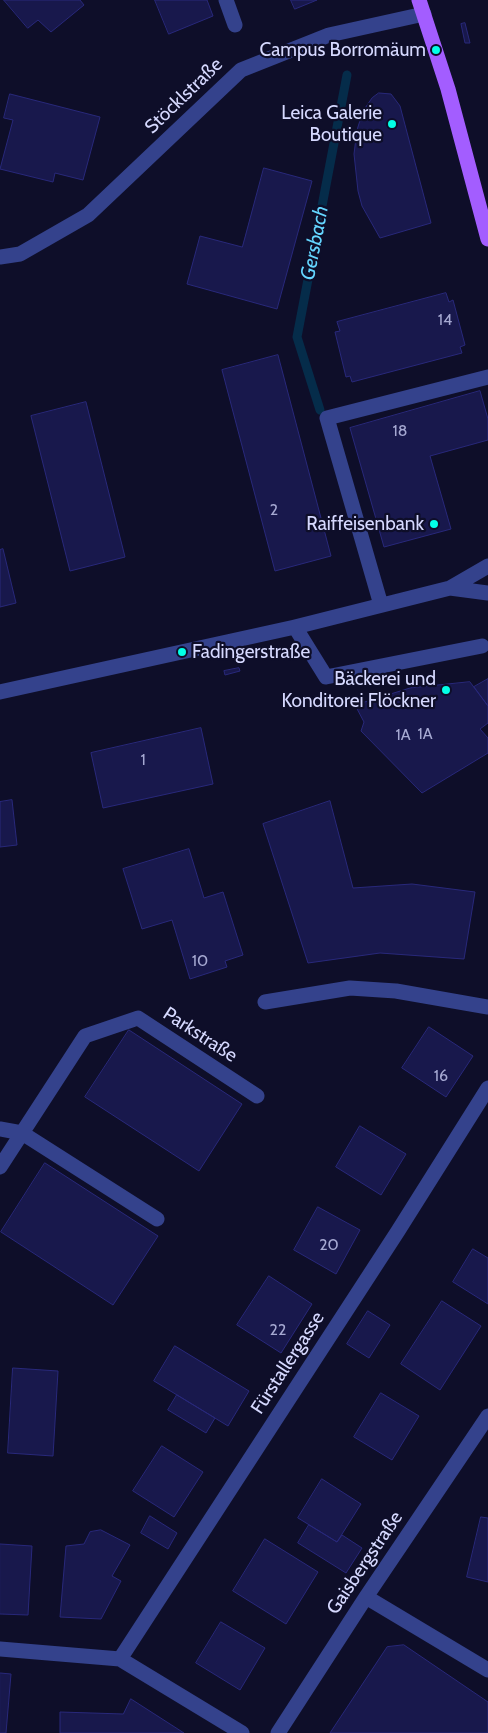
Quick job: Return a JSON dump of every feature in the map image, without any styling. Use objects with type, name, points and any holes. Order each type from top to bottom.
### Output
[{"type":"main road","points":[[422,7],[448,88],[488,239]]},
{"type":"street","points":[[226,0],[236,25]]},
{"type":"street","name":"Stöcklstraße","points":[[0,257],[20,254],[88,216],[241,70],[328,35],[422,7]]},
{"type":"street","points":[[381,605],[327,418],[488,377]]},
{"type":"street","points":[[0,692],[295,627],[450,588],[488,566]]},
{"type":"street","points":[[450,588],[488,593]]},
{"type":"street","points":[[295,627],[326,677],[482,646]]},
{"type":"street","points":[[265,1002],[350,988],[396,991],[488,1007]]},
{"type":"street","name":"Parkstraße","points":[[0,1167],[85,1036],[138,1018],[257,1096]]},
{"type":"street","name":"Fürstallergasse","points":[[120,1659],[398,1231],[488,1088]]},
{"type":"street","points":[[0,1129],[22,1132],[157,1219]]},
{"type":"street","name":"Gaisbergstraße","points":[[278,1733],[366,1597],[488,1416]]},
{"type":"street","points":[[366,1597],[488,1670]]},
{"type":"street","points":[[0,1649],[120,1659],[242,1733]]},
{"type":"building","points":[[4,0],[80,0],[84,5],[51,32],[38,20],[28,28]]},
{"type":"building","points":[[155,0],[207,0],[213,16],[169,34]]},
{"type":"building","points":[[291,0],[317,0],[295,9]]},
{"type":"building","points":[[465,23],[470,43],[465,43],[461,24]]},
{"type":"building","points":[[379,93],[391,94],[400,106],[431,223],[380,238],[362,206],[358,191],[354,154],[357,130],[363,111],[372,98]]},
{"type":"building","points":[[10,94],[100,117],[83,180],[55,173],[53,182],[0,169],[13,120],[4,118]]},
{"type":"building","points":[[264,168],[312,181],[277,309],[187,284],[200,236],[242,247]]},
{"type":"building","points":[[446,293],[449,302],[453,300],[465,345],[460,347],[462,353],[352,382],[350,376],[346,377],[335,332],[340,331],[337,322]]},
{"type":"building","points":[[278,355],[331,556],[275,571],[222,370]]},
{"type":"building","points":[[480,391],[488,419],[488,440],[430,456],[451,529],[384,547],[350,428]]},
{"type":"building","points":[[86,402],[125,557],[70,571],[31,416]]},
{"type":"building","points":[[3,549],[16,603],[0,607],[0,550]]},
{"type":"building","points":[[239,668],[240,671],[225,675],[224,671]]},
{"type":"building","points":[[488,679],[488,706],[474,687]]},
{"type":"building","points":[[470,682],[488,706],[488,723],[480,729],[488,738],[488,753],[422,793],[361,731],[364,722],[355,705],[410,688]]},
{"type":"building","points":[[201,728],[213,784],[103,808],[91,753]]},
{"type":"building","points":[[12,800],[17,845],[0,847],[0,802]]},
{"type":"building","points":[[330,801],[353,888],[412,884],[475,892],[464,959],[380,953],[308,963],[263,824]]},
{"type":"building","points":[[189,849],[204,898],[223,892],[243,955],[225,961],[227,967],[190,979],[172,920],[142,929],[123,869]]},
{"type":"building","points":[[429,1027],[473,1056],[446,1097],[402,1068]]},
{"type":"building","points":[[129,1030],[242,1104],[199,1171],[85,1097]]},
{"type":"building","points":[[360,1126],[406,1154],[381,1195],[336,1167]]},
{"type":"building","points":[[45,1163],[158,1236],[113,1305],[1,1232]]},
{"type":"building","points":[[318,1207],[360,1230],[336,1274],[294,1250]]},
{"type":"building","points":[[473,1249],[488,1258],[488,1304],[453,1282]]},
{"type":"building","points":[[269,1276],[312,1304],[281,1353],[237,1325]]},
{"type":"building","points":[[442,1301],[481,1326],[440,1390],[401,1364]]},
{"type":"building","points":[[368,1311],[390,1325],[369,1358],[347,1344]]},
{"type":"building","points":[[175,1346],[249,1391],[228,1426],[154,1381]]},
{"type":"building","points":[[13,1368],[58,1371],[53,1456],[8,1453]]},
{"type":"building","points":[[381,1393],[419,1416],[392,1460],[354,1437]]},
{"type":"building","points":[[177,1395],[215,1418],[206,1433],[168,1410]]},
{"type":"building","points":[[162,1446],[203,1472],[174,1517],[133,1491]]},
{"type":"building","points":[[322,1479],[361,1504],[337,1542],[298,1518]]},
{"type":"building","points":[[150,1516],[177,1533],[168,1549],[141,1533]]},
{"type":"building","points":[[481,1517],[488,1518],[488,1582],[467,1577]]},
{"type":"building","points":[[309,1525],[337,1542],[342,1535],[362,1548],[346,1573],[298,1543]]},
{"type":"building","points":[[101,1530],[130,1545],[112,1576],[121,1581],[101,1619],[60,1617],[66,1546],[84,1544],[90,1532]]},
{"type":"building","points":[[265,1539],[318,1572],[286,1624],[233,1591]]},
{"type":"building","points":[[0,1544],[32,1546],[28,1615],[0,1614]]},
{"type":"building","points":[[221,1622],[265,1648],[240,1690],[196,1663]]},
{"type":"building","points":[[404,1645],[488,1702],[488,1733],[330,1733],[387,1647]]},
{"type":"building","points":[[0,1673],[11,1674],[6,1733],[0,1733]]},
{"type":"building","points":[[131,1699],[184,1733],[60,1733],[60,1712],[123,1714]]},
{"type":"waterway","name":"Gersbach","points":[[320,410],[297,337],[347,75]]},
{"type":"place","name":"Campus Borromäum","points":[[436,50]]},
{"type":"place","name":"Leica Galerie Boutique","points":[[392,124]]},
{"type":"place","name":"Raiffeisenbank","points":[[434,524]]},
{"type":"place","name":"Fadingerstraße","points":[[182,652]]},
{"type":"place","name":"Bäckerei und Konditorei Flöckner","points":[[446,690]]}]
